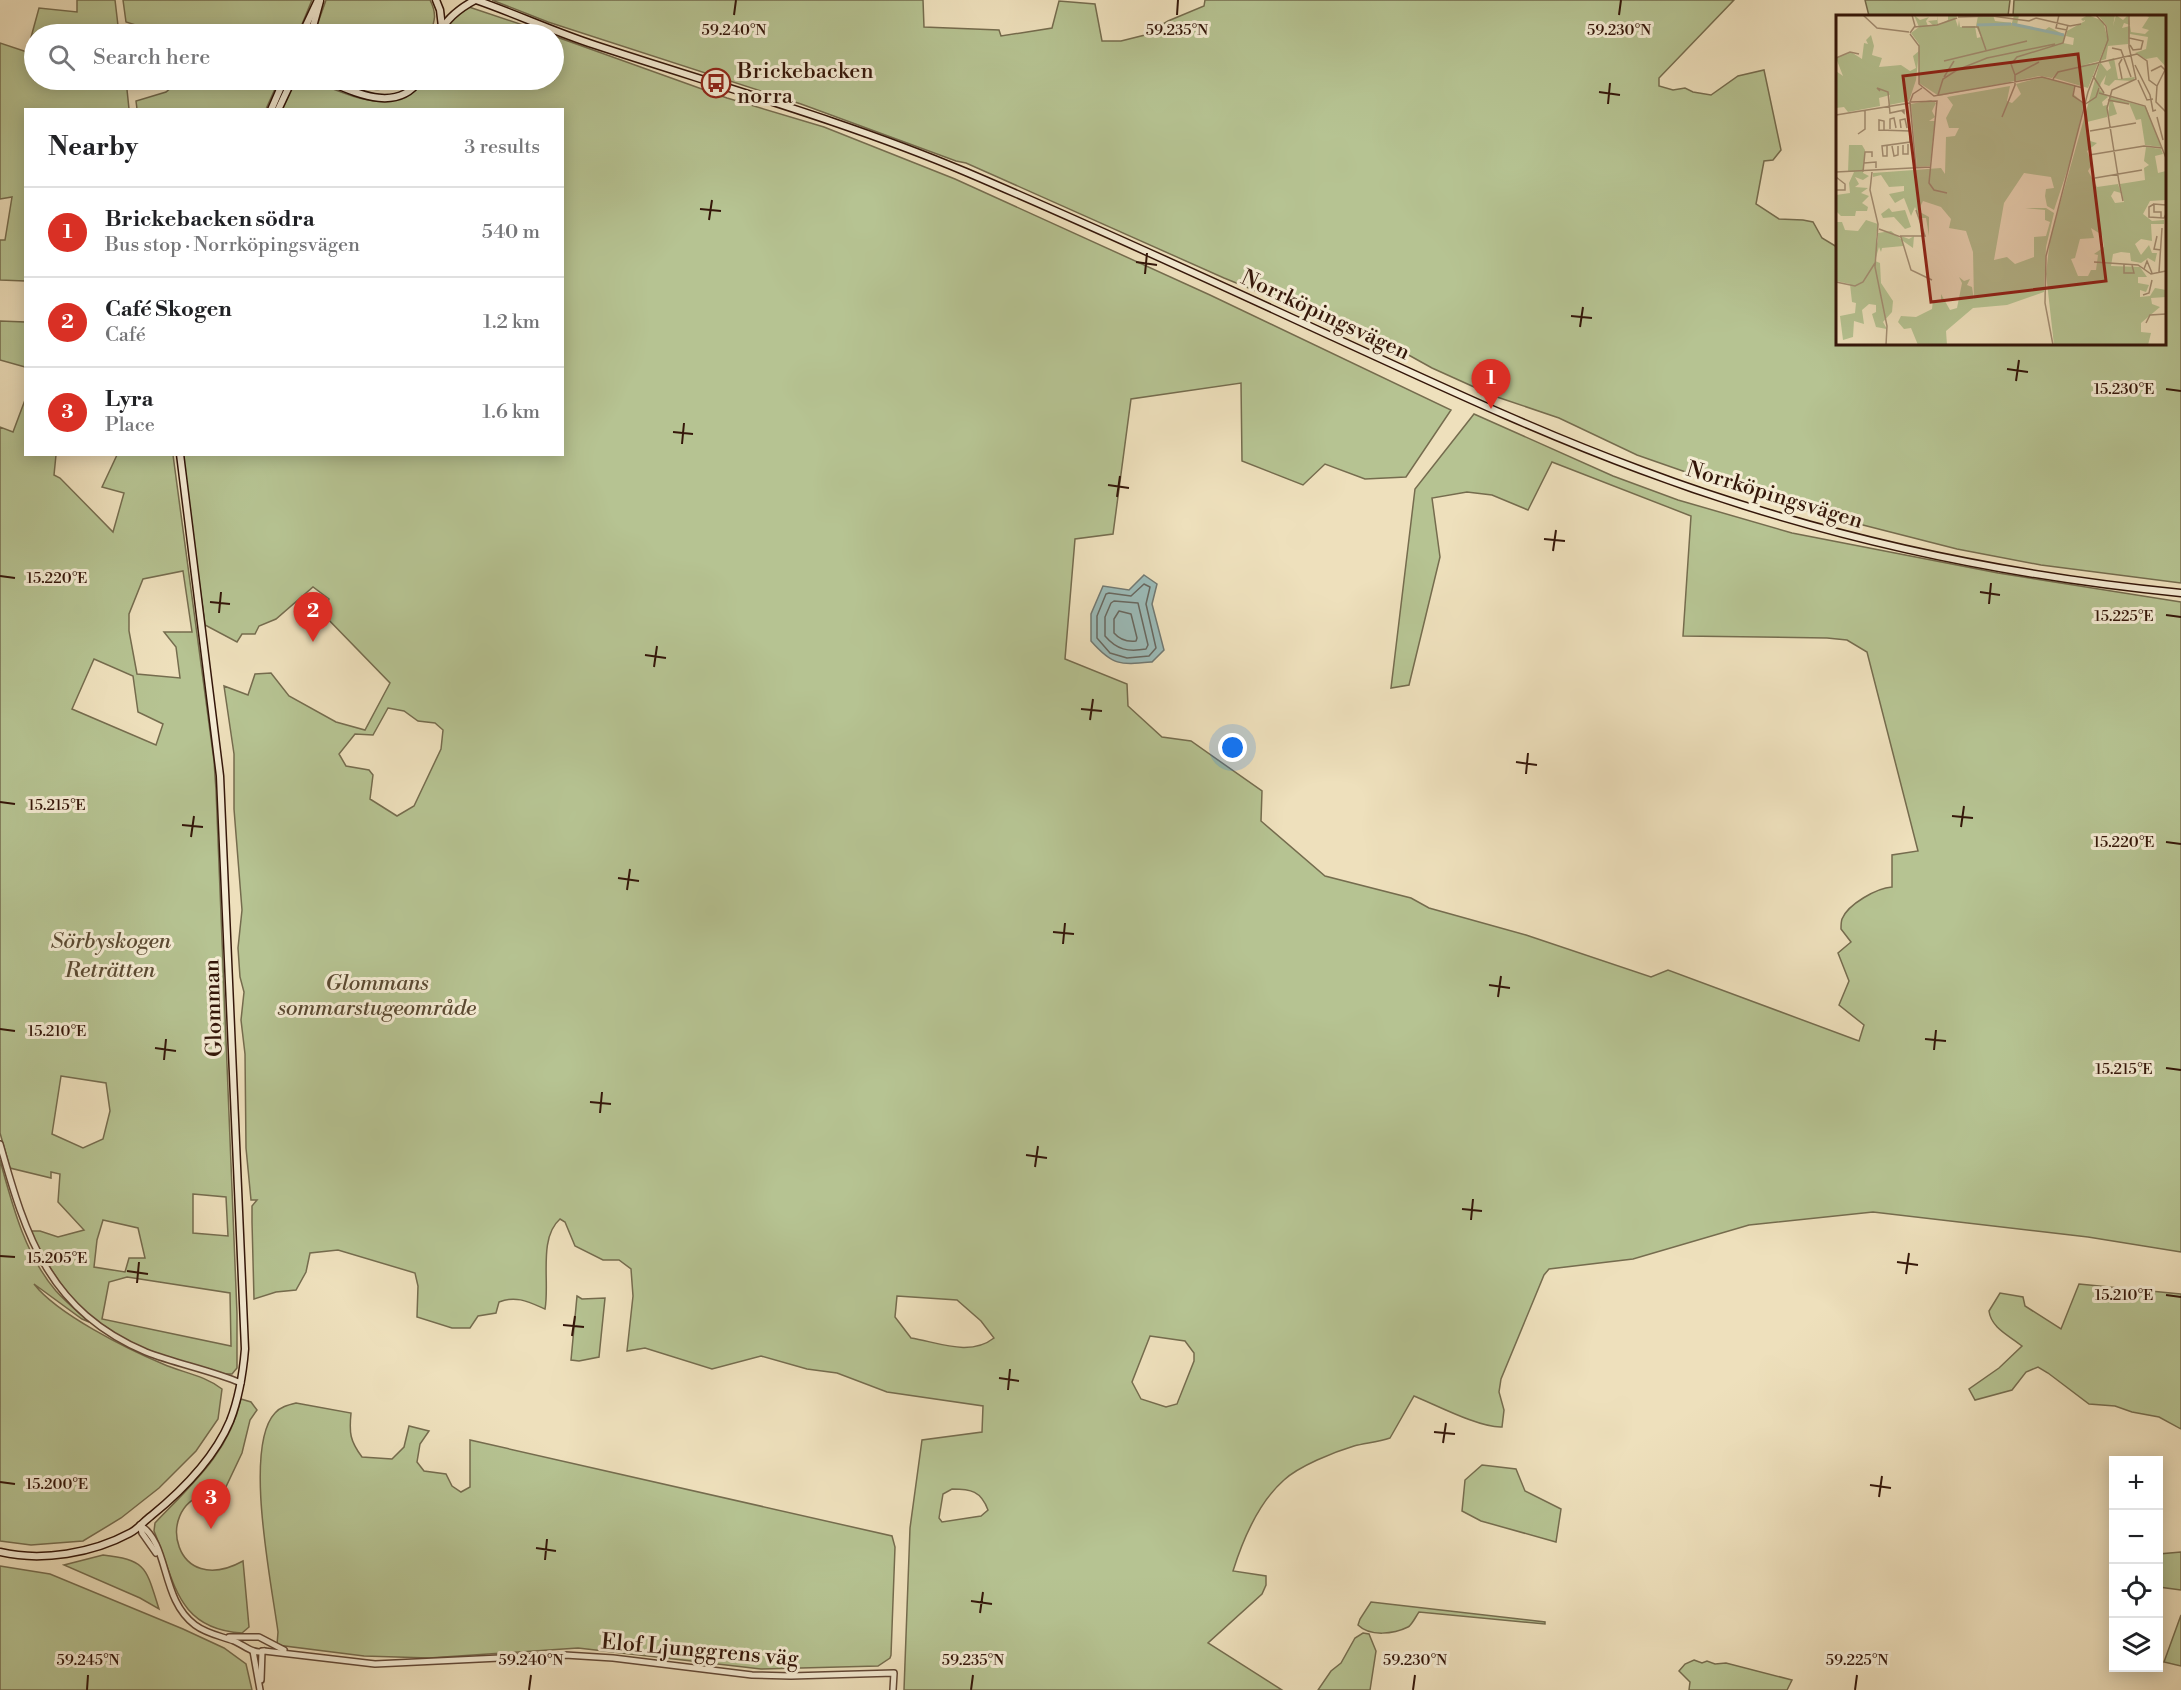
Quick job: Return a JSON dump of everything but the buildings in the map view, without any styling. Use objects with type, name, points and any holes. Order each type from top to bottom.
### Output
[{"type":"main road","points":[[307,24],[319,0]]},
{"type":"main road","points":[[313,24],[319,0]]},
{"type":"main road","points":[[435,0],[442,18],[441,24]]},
{"type":"main road","points":[[446,24],[460,9],[476,0]]},
{"type":"main road","name":"Norrköpingsvägen","points":[[476,0],[536,24]]},
{"type":"main road","name":"Norrköpingsvägen","points":[[564,34],[819,116],[958,169],[1501,414],[1613,460],[1693,489],[1764,512],[1863,539],[1989,566],[2073,581],[2181,593]]},
{"type":"main road","points":[[272,108],[280,90]]},
{"type":"main road","points":[[279,108],[287,90]]},
{"type":"main road","points":[[351,90],[382,99],[392,99],[408,90]]},
{"type":"main road","name":"Glomman","points":[[0,1552],[40,1556],[88,1549],[140,1525],[169,1500],[204,1464],[230,1420],[241,1383],[245,1349],[220,786],[180,456]]},
{"type":"street","points":[[0,1144],[30,1239],[48,1272],[74,1304],[107,1332],[142,1350],[181,1365],[241,1383]]},
{"type":"street","points":[[140,1525],[147,1530],[155,1542],[170,1591],[185,1617],[205,1632],[225,1637],[258,1653],[263,1651]]},
{"type":"street","points":[[225,1637],[262,1638],[266,1642],[263,1651],[261,1690]]},
{"type":"street","points":[[254,1638],[250,1643],[261,1690]]},
{"type":"street","name":"Elof Ljunggrens väg","points":[[266,1642],[289,1652]]},
{"type":"street","name":"Elof Ljunggrens väg","points":[[263,1651],[289,1652],[375,1664],[564,1655],[613,1658],[752,1675],[894,1673],[893,1690]]},
{"type":"green space","points":[[77,0],[115,0],[118,24],[35,24],[39,8],[77,12]]},
{"type":"green space","points":[[123,0],[312,0],[302,24],[132,24],[126,22]]},
{"type":"green space","points":[[326,0],[430,0],[434,9],[433,24],[318,24]]},
{"type":"green space","points":[[492,0],[923,0],[924,27],[999,30],[1001,36],[1052,28],[1059,1],[1095,4],[1102,41],[1121,41],[1145,35],[1168,21],[1204,6],[1205,0],[1734,0],[1659,78],[1659,86],[1673,90],[1685,88],[1711,95],[1738,76],[1764,70],[1781,150],[1773,160],[1764,161],[1756,204],[1779,219],[1813,222],[1822,238],[1836,246],[1836,345],[2166,345],[2166,15],[2013,15],[2014,0],[2181,0],[2181,583],[2041,565],[1957,549],[1808,511],[1720,484],[1637,455],[1559,418],[1494,396],[1432,368],[1396,348],[1224,278],[966,163],[801,104],[564,27],[564,24],[548,22]]},
{"type":"green space","points":[[1865,0],[2010,0],[2008,15],[1869,15]]},
{"type":"green space","points":[[469,7],[520,24],[450,24],[456,15]]},
{"type":"green space","name":"Glommans sommarstugeområde","points":[[564,40],[727,98],[824,127],[955,179],[1210,295],[1451,410],[1406,477],[1365,479],[1325,464],[1303,485],[1242,461],[1241,383],[1131,399],[1113,534],[1075,539],[1065,659],[1127,684],[1128,706],[1162,737],[1191,741],[1262,791],[1261,821],[1325,876],[1411,898],[1429,908],[1526,935],[1651,977],[1668,970],[1859,1041],[1864,1025],[1839,1005],[1849,981],[1838,953],[1851,942],[1841,929],[1842,919],[1850,908],[1864,898],[1879,890],[1892,887],[1892,855],[1918,851],[1867,652],[1847,640],[1827,638],[1683,636],[1691,516],[1552,462],[1528,510],[1492,495],[1467,492],[1432,498],[1440,557],[1409,685],[1391,688],[1415,489],[1474,414],[1613,476],[1678,500],[1792,533],[1998,573],[2181,602],[2181,1252],[2088,1237],[1873,1212],[1749,1225],[1633,1259],[1549,1269],[1544,1275],[1501,1379],[1499,1392],[1504,1410],[1502,1427],[1470,1420],[1414,1396],[1390,1438],[1354,1446],[1298,1470],[1275,1489],[1259,1510],[1233,1571],[1266,1576],[1266,1585],[1262,1594],[1208,1643],[1282,1690],[904,1690],[910,1528],[922,1440],[982,1432],[983,1406],[887,1392],[837,1373],[807,1369],[761,1356],[712,1369],[645,1348],[627,1351],[633,1296],[631,1269],[619,1260],[603,1260],[575,1246],[565,1222],[560,1219],[553,1227],[547,1249],[545,1309],[522,1300],[505,1300],[499,1302],[496,1313],[478,1316],[470,1328],[452,1328],[417,1317],[418,1286],[415,1273],[338,1250],[310,1253],[306,1272],[296,1290],[276,1292],[254,1299],[252,1206],[257,1200],[251,1200],[246,1148],[245,1054],[241,1020],[244,992],[240,977],[238,948],[242,910],[234,809],[234,754],[224,686],[248,695],[255,674],[271,673],[289,696],[336,722],[365,730],[390,683],[324,615],[329,599],[313,587],[276,619],[259,626],[255,634],[242,634],[237,642],[205,625],[182,456],[564,456],[564,108],[282,108],[291,90],[335,90],[354,97],[384,101],[399,99],[414,90],[564,90]],"holes":[[[388,708],[404,711],[418,721],[435,723],[443,730],[441,749],[414,806],[397,816],[370,799],[373,775],[369,770],[346,766],[339,754],[355,734],[373,735]],[[897,1296],[957,1300],[981,1321],[994,1338],[975,1347],[953,1347],[911,1338],[895,1317]],[[1150,1336],[1185,1341],[1194,1353],[1194,1361],[1177,1404],[1166,1407],[1141,1399],[1132,1382]],[[952,1489],[974,1492],[979,1495],[988,1510],[981,1516],[942,1522],[939,1518],[943,1494]]]},
{"type":"green space","points":[[0,43],[24,51],[24,90],[127,90],[129,108],[24,108],[24,281],[0,280],[0,240],[5,240],[12,197],[0,199]]},
{"type":"green space","points":[[168,90],[275,90],[266,108],[137,108],[136,101]]},
{"type":"green space","points":[[0,321],[24,322],[24,367],[0,360]]},
{"type":"green space","name":"Reträtten","points":[[24,403],[24,456],[56,456],[54,475],[60,478],[113,532],[124,493],[102,487],[117,456],[173,456],[216,790],[237,1314],[237,1368],[232,1374],[223,1374],[174,1359],[121,1339],[106,1331],[84,1312],[58,1280],[30,1231],[40,1231],[58,1237],[84,1230],[58,1202],[60,1174],[51,1172],[51,1178],[10,1168],[0,1133],[0,427],[13,432]],"holes":[[[183,571],[192,632],[164,632],[176,647],[180,678],[137,674],[129,631],[129,614],[143,579]],[[94,659],[133,676],[138,712],[163,724],[156,745],[72,709]],[[61,1076],[106,1083],[110,1111],[103,1139],[83,1148],[52,1134]],[[193,1194],[226,1197],[228,1236],[193,1233]],[[103,1220],[138,1228],[145,1258],[129,1258],[125,1272],[94,1267],[97,1240]],[[127,1277],[230,1293],[231,1346],[102,1319],[109,1282]]]},
{"type":"green space","points":[[0,1160],[21,1229],[36,1262],[56,1291],[89,1322],[34,1284],[59,1307],[94,1330],[163,1364],[208,1380],[222,1389],[218,1419],[196,1451],[159,1488],[121,1518],[83,1541],[31,1545],[0,1541]]},
{"type":"green space","points":[[2079,1284],[2181,1294],[2181,1429],[2159,1417],[2115,1406],[2089,1404],[2038,1367],[2026,1372],[2012,1390],[1975,1400],[1969,1389],[1999,1368],[2022,1346],[1997,1327],[1990,1317],[1989,1311],[2000,1293],[2023,1297],[2025,1306],[2061,1329]]},
{"type":"green space","points":[[577,1296],[582,1299],[605,1298],[599,1357],[579,1361],[571,1360]]},
{"type":"green space","points":[[241,1399],[251,1402],[257,1410],[250,1420],[242,1453],[223,1493],[204,1495],[189,1503],[180,1516],[177,1532],[179,1547],[187,1560],[201,1569],[220,1570],[243,1561],[249,1627],[242,1633],[220,1630],[203,1622],[191,1612],[181,1599],[174,1584],[154,1531],[155,1523],[195,1481],[218,1452],[228,1436]]},
{"type":"green space","points":[[296,1403],[351,1413],[351,1436],[362,1457],[392,1459],[404,1447],[409,1426],[429,1431],[420,1444],[417,1462],[424,1471],[446,1474],[452,1486],[461,1492],[470,1487],[470,1440],[892,1536],[895,1547],[890,1658],[878,1666],[761,1669],[578,1648],[429,1658],[364,1656],[277,1645],[278,1632],[262,1518],[261,1455],[266,1430],[275,1413]]},
{"type":"green space","points":[[1482,1465],[1516,1469],[1525,1491],[1561,1509],[1556,1542],[1481,1521],[1462,1511],[1465,1480]]},
{"type":"green space","points":[[2181,1552],[2181,1590],[2163,1588],[2163,1554]]},
{"type":"green space","points":[[103,1555],[128,1560],[143,1568],[159,1609],[140,1598],[64,1565]]},
{"type":"green space","points":[[0,1566],[50,1574],[224,1648],[246,1664],[252,1690],[0,1690]]},
{"type":"green space","points":[[1371,1602],[1545,1622],[1545,1624],[1419,1612],[1408,1627],[1389,1633],[1375,1633],[1358,1625]]},
{"type":"green space","points":[[2181,1615],[2181,1666],[2164,1662]]},
{"type":"green space","points":[[1363,1633],[1369,1634],[1376,1651],[1370,1690],[1318,1690],[1331,1671],[1341,1663],[1355,1638]]},
{"type":"green space","points":[[1694,1660],[1702,1663],[1707,1661],[1715,1664],[1726,1663],[1792,1680],[1787,1690],[1689,1690],[1690,1682],[1679,1671],[1685,1664]]},
{"type":"water","points":[[1144,575],[1157,584],[1152,604],[1164,650],[1152,662],[1132,664],[1118,662],[1105,655],[1091,641],[1091,614],[1103,586],[1129,590]]},
{"type":"place","name":"Brickebacken norra","points":[[716,83]]},
{"type":"place","name":"Brickebacken södra","points":[[1491,409]]},
{"type":"place","name":"Café Skogen","points":[[313,642]]},
{"type":"place","name":"Lyra","points":[[211,1529]]},
{"type":"park label","name":"Sörbyskogen","points":[[111,940]]}]
